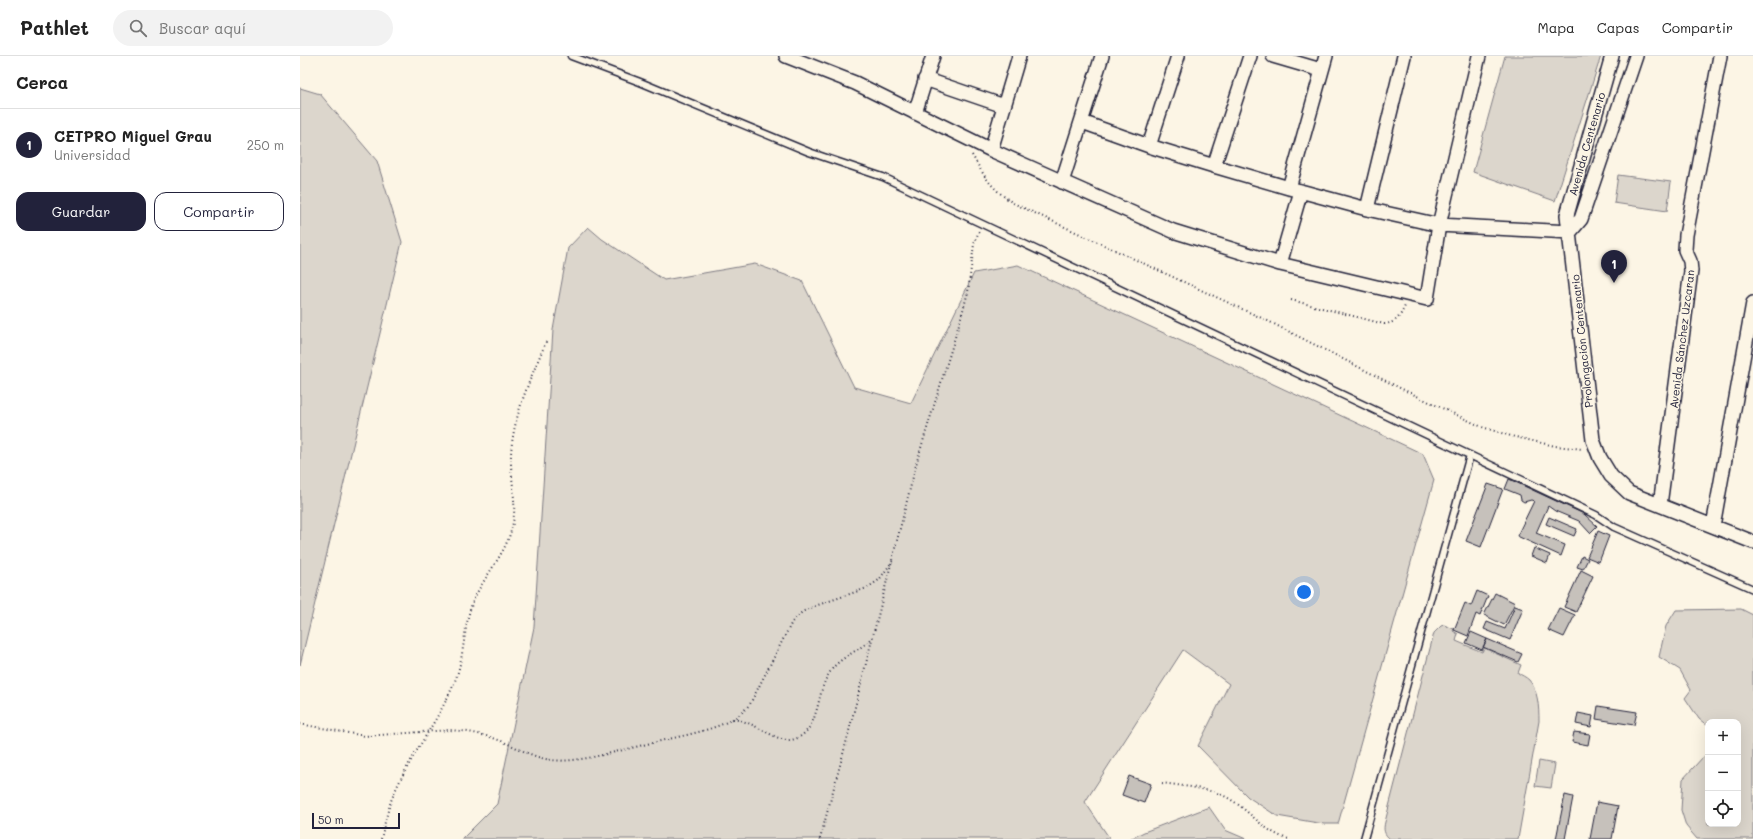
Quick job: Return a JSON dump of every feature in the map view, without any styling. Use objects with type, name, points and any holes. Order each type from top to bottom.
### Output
[{"type":"street","points":[[786,56],[855,84],[991,150],[1173,231],[1280,264],[1427,298],[1439,225],[1480,56]]},
{"type":"street","points":[[915,112],[933,56]]},
{"type":"street","points":[[991,150],[1019,56]]},
{"type":"street","points":[[1062,182],[1102,56]]},
{"type":"street","points":[[1149,146],[1178,56]]},
{"type":"street","points":[[1214,166],[1250,56]]},
{"type":"street","points":[[1273,56],[1321,70]]},
{"type":"street","points":[[1280,264],[1321,70],[1326,56]]},
{"type":"street","points":[[1368,209],[1404,56]]},
{"type":"street","name":"Avenida Centenario","points":[[1570,232],[1567,215],[1612,56]]},
{"type":"street","points":[[1082,122],[1149,146],[1214,166],[1295,190],[1368,209],[1439,225],[1570,232],[1581,219],[1636,56]]},
{"type":"street","name":"Avenida Sánchez Uzcaran","points":[[1660,505],[1691,271],[1690,261],[1685,250],[1686,235],[1720,56]]},
{"type":"street","points":[[925,79],[1004,106]]},
{"type":"street","name":"Prolongación Centenario","points":[[1570,232],[1593,440],[1600,458],[1611,476],[1629,493],[1753,542]]},
{"type":"street","points":[[1712,526],[1753,303]]},
{"type":"lane","points":[[571,56],[640,82],[809,152],[884,177],[1596,515],[1614,527],[1753,589]]},
{"type":"lane","points":[[1364,839],[1470,455]]},
{"type":"path","points":[[963,136],[989,184],[996,192],[1013,203],[1268,321],[1400,388],[1482,427],[1511,436],[1555,446],[1597,450]]},
{"type":"path","points":[[820,839],[894,559],[917,461],[966,299],[977,234],[983,224]]},
{"type":"path","points":[[1290,300],[1384,324],[1392,323],[1400,317],[1410,295]]},
{"type":"path","points":[[381,839],[391,800],[429,732],[457,675],[468,617],[473,602],[484,580],[506,544],[513,526],[511,454],[514,432],[532,375],[546,342]]},
{"type":"path","points":[[300,724],[365,736],[449,730],[463,731],[504,742],[538,757],[551,760],[589,757],[697,732],[733,719],[742,713],[750,704],[792,622],[802,612],[867,588],[879,580],[894,559]]},
{"type":"path","points":[[733,719],[748,723],[779,738],[790,740],[801,736],[810,726],[815,716],[825,680],[830,671],[841,661],[866,645],[873,638]]},
{"type":"path","points":[[1162,783],[1197,788],[1228,797],[1264,826],[1284,838],[1290,839]]},
{"type":"shaded area","points":[[1505,56],[1601,56],[1555,201],[1473,172]]},
{"type":"shaded area","points":[[300,88],[320,94],[377,161],[402,242],[300,665]]},
{"type":"shaded area","points":[[1618,175],[1671,182],[1667,211],[1614,203]]},
{"type":"shaded area","points":[[588,227],[602,239],[664,280],[755,264],[802,281],[854,387],[911,403],[974,273],[1018,265],[1423,454],[1434,480],[1338,824],[1324,824],[1277,816],[1248,797],[1198,746],[1229,684],[1183,650],[1085,802],[1110,839],[462,839],[497,804],[534,627],[553,330],[568,248]]},
{"type":"shaded area","points":[[1741,609],[1753,615],[1753,839],[1697,839],[1686,826],[1681,810],[1683,779],[1704,756],[1705,827],[1741,827],[1741,719],[1705,719],[1705,724],[1699,719],[1685,698],[1691,690],[1680,670],[1659,657],[1666,626],[1676,610]]},
{"type":"shaded area","points":[[1444,625],[1454,629],[1453,631],[1458,634],[1456,641],[1482,652],[1484,648],[1521,665],[1518,673],[1529,680],[1536,694],[1539,721],[1518,839],[1390,839],[1384,832],[1385,822],[1434,633]]},
{"type":"shaded area","points":[[1539,761],[1555,764],[1551,788],[1535,786]]},
{"type":"shaded area","points":[[1209,807],[1225,830],[1246,839],[1130,839],[1144,832]]},
{"type":"building","points":[[1509,479],[1584,514],[1597,526],[1590,533],[1579,521],[1555,511],[1548,506],[1536,533],[1565,545],[1561,556],[1517,536],[1534,501],[1531,500],[1524,502],[1521,500],[1520,495],[1505,489]]},
{"type":"building","points":[[1488,484],[1503,489],[1481,547],[1466,541]]},
{"type":"building","points":[[1549,517],[1577,529],[1574,536],[1546,524]]},
{"type":"building","points":[[1598,531],[1609,536],[1599,562],[1587,557]]},
{"type":"building","points":[[1534,548],[1550,555],[1547,563],[1531,556]]},
{"type":"building","points":[[1582,556],[1588,559],[1583,569],[1577,567]]},
{"type":"building","points":[[1581,570],[1593,576],[1576,612],[1564,607]]},
{"type":"building","points":[[1477,591],[1488,596],[1480,616],[1476,614],[1468,636],[1454,630],[1465,603],[1471,606]]},
{"type":"building","points":[[1495,593],[1515,603],[1504,625],[1484,615]]},
{"type":"building","points":[[1515,606],[1523,609],[1510,640],[1484,629],[1487,622],[1505,629]]},
{"type":"building","points":[[1559,608],[1575,615],[1564,637],[1548,630]]},
{"type":"building","points":[[1471,632],[1487,639],[1482,650],[1466,643]]},
{"type":"building","points":[[1487,639],[1522,654],[1518,662],[1483,647]]},
{"type":"building","points":[[1598,706],[1637,712],[1634,725],[1596,719]]},
{"type":"building","points":[[1578,713],[1593,716],[1591,727],[1576,724]]},
{"type":"building","points":[[1574,732],[1590,734],[1588,745],[1572,742]]},
{"type":"building","points":[[1129,776],[1151,784],[1144,803],[1122,795]]},
{"type":"building","points":[[1565,795],[1573,797],[1565,839],[1556,839]]},
{"type":"building","points":[[1597,802],[1618,806],[1612,839],[1590,839]]},
{"type":"place","name":"CETPRO Miguel Grau","points":[[1614,283]]}]
